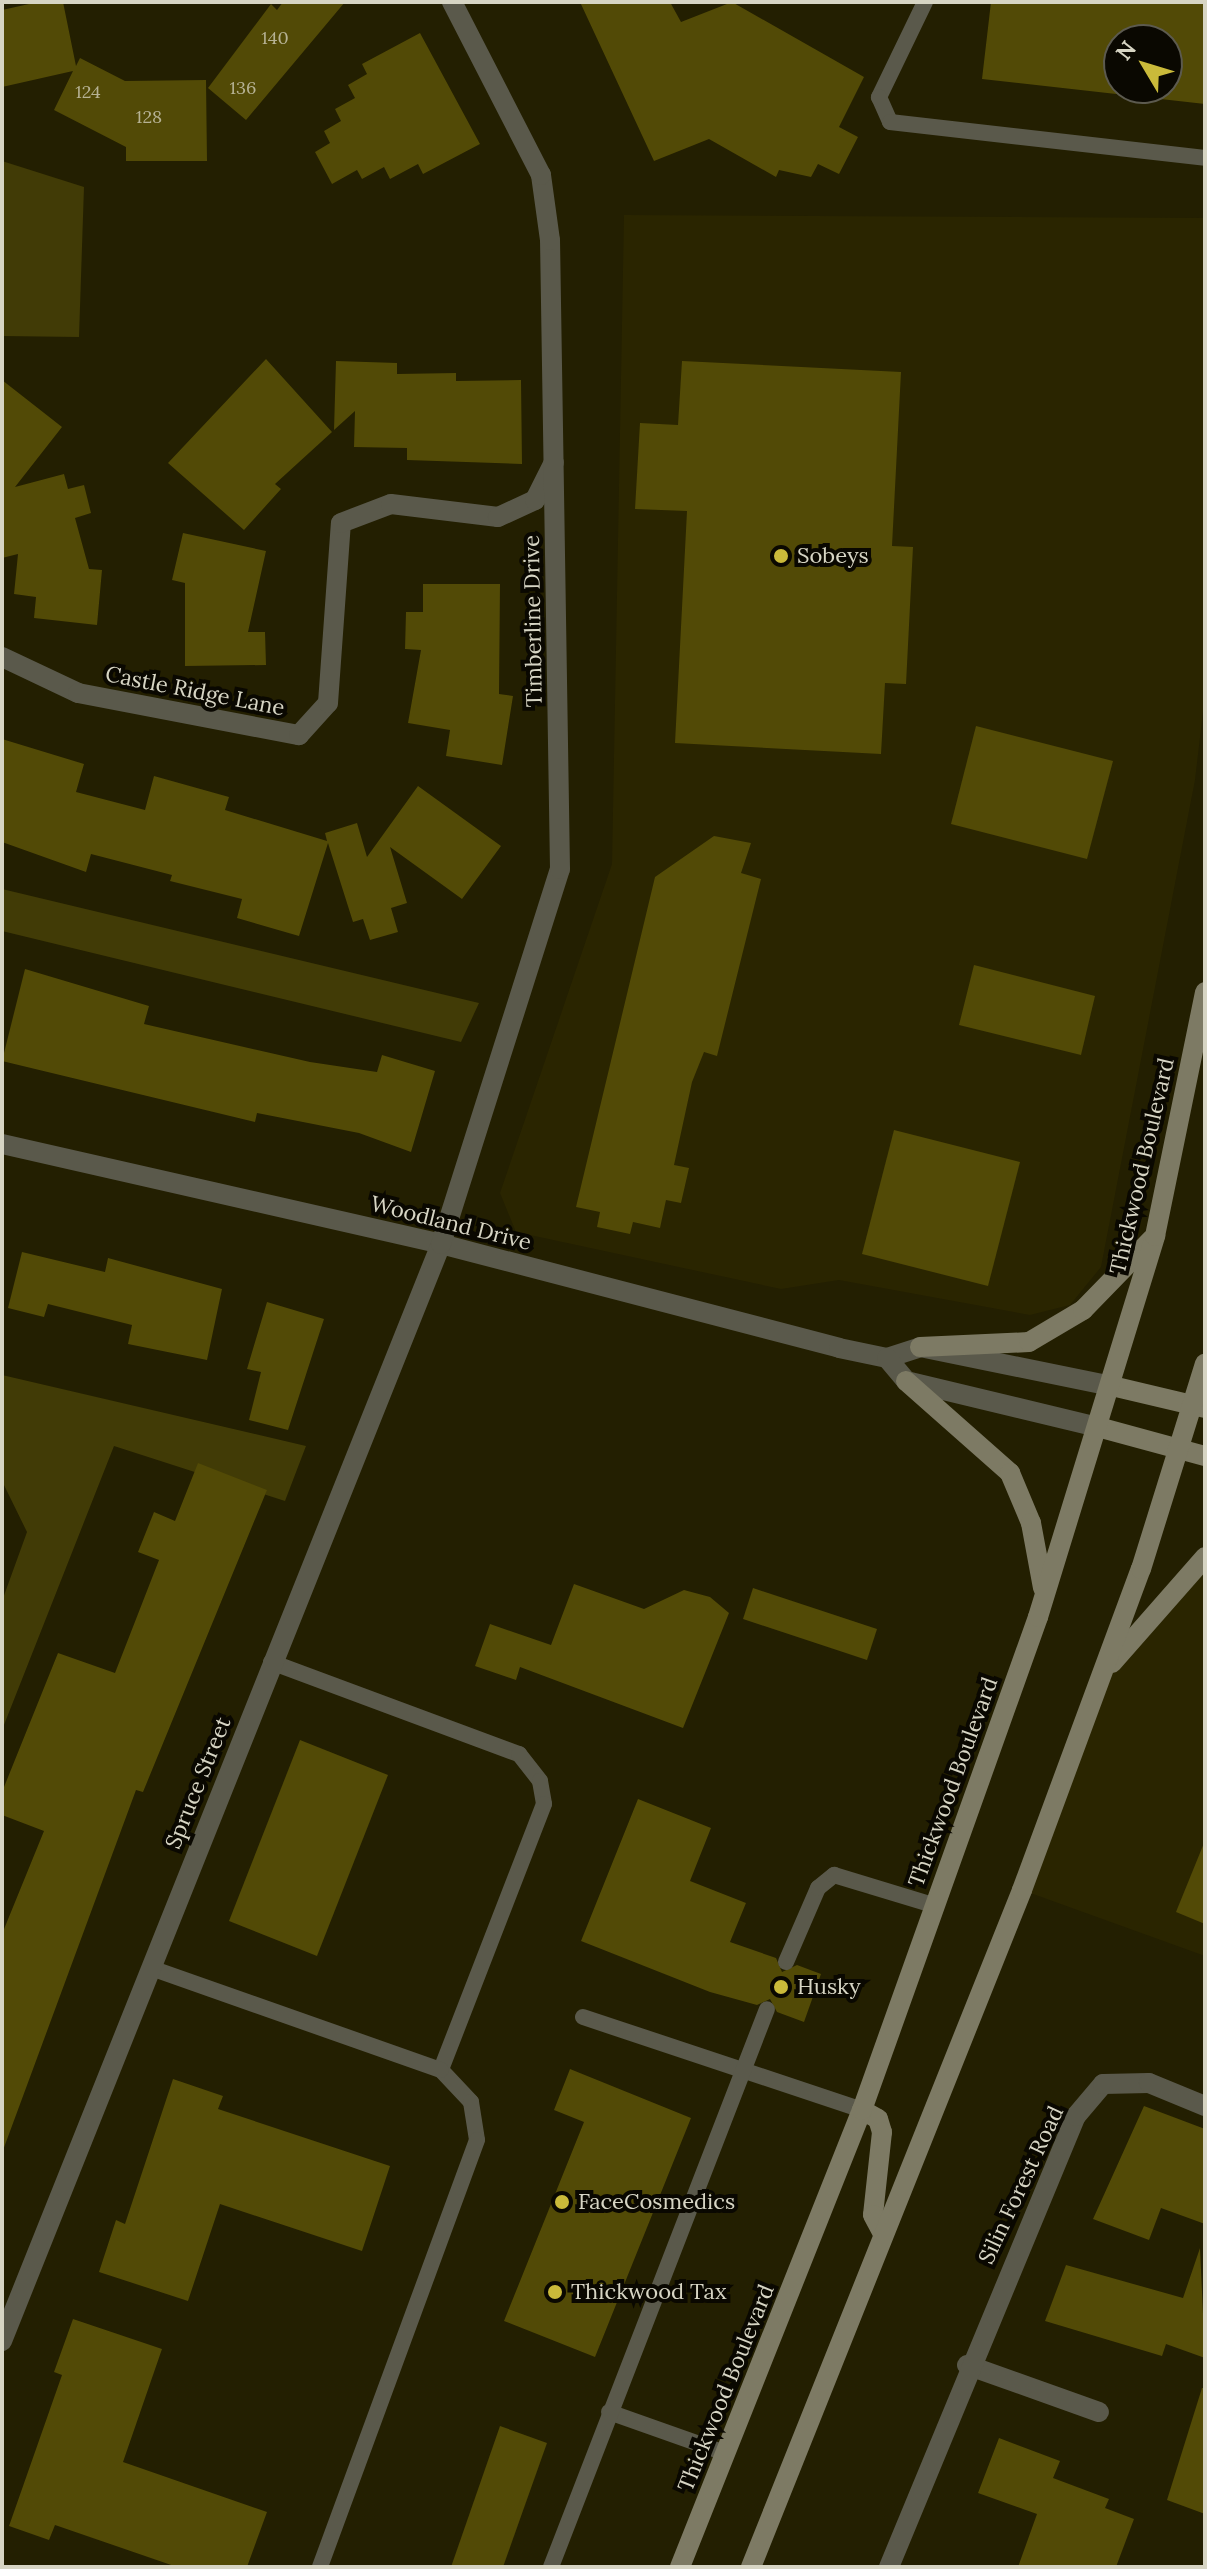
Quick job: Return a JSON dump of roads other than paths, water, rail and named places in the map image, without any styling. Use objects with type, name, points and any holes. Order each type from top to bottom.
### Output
[{"type":"main road","name":"Thickwood Boulevard","points":[[680,2567],[862,2110],[1044,1592],[1112,1386],[1155,1236],[1205,992]]},
{"type":"main road","points":[[920,1347],[1029,1342],[1051,1332],[1083,1310],[1155,1236]]},
{"type":"main road","points":[[751,2567],[1102,1675],[1180,1449],[1199,1406],[1205,1364]]},
{"type":"main road","points":[[906,1381],[1010,1473],[1031,1523],[1044,1592]]},
{"type":"main road","points":[[1112,1386],[1199,1406]]},
{"type":"main road","points":[[1098,1427],[1205,1456]]},
{"type":"main road","points":[[1102,1675],[1205,1557]]},
{"type":"main road","points":[[862,2110],[878,2119],[882,2132],[873,2215],[883,2234]]},
{"type":"street","name":"Timberline Drive","points":[[441,1244],[560,869],[556,458],[541,175],[452,2]]},
{"type":"street","name":"Castle Ridge Lane","points":[[2,657],[78,693],[299,735],[328,703],[341,523],[391,504],[498,517],[535,500],[556,458]]},
{"type":"street","name":"Woodland Drive","points":[[2,1144],[441,1244],[887,1358]]},
{"type":"street","name":"Spruce Street","points":[[2,2341],[271,1662],[441,1244]]},
{"type":"street","points":[[1098,1427],[906,1381],[887,1358],[920,1347],[1112,1386]]},
{"type":"street","name":"Silin Forest Road","points":[[889,2567],[967,2365],[1076,2116],[1103,2084],[1149,2083],[1205,2106]]},
{"type":"street","points":[[967,2365],[1099,2412]]},
{"type":"lane","points":[[925,2],[879,97],[890,122],[1205,158]]},
{"type":"lane","points":[[271,1662],[519,1754],[540,1781],[544,1804],[441,2070]]},
{"type":"lane","points":[[786,1962],[818,1888],[834,1875],[933,1905]]},
{"type":"lane","points":[[151,1968],[441,2070],[471,2102],[477,2140],[320,2567]]},
{"type":"lane","points":[[551,2567],[767,2009]]},
{"type":"lane","points":[[583,2017],[862,2110]]},
{"type":"lane","points":[[609,2412],[725,2453]]},
{"type":"place","name":"Sobeys","points":[[781,556]]},
{"type":"place","name":"Husky","points":[[781,1987]]},
{"type":"place","name":"FaceCosmedics","points":[[562,2202]]},
{"type":"place","name":"Thickwood Tax","points":[[555,2292]]}]
